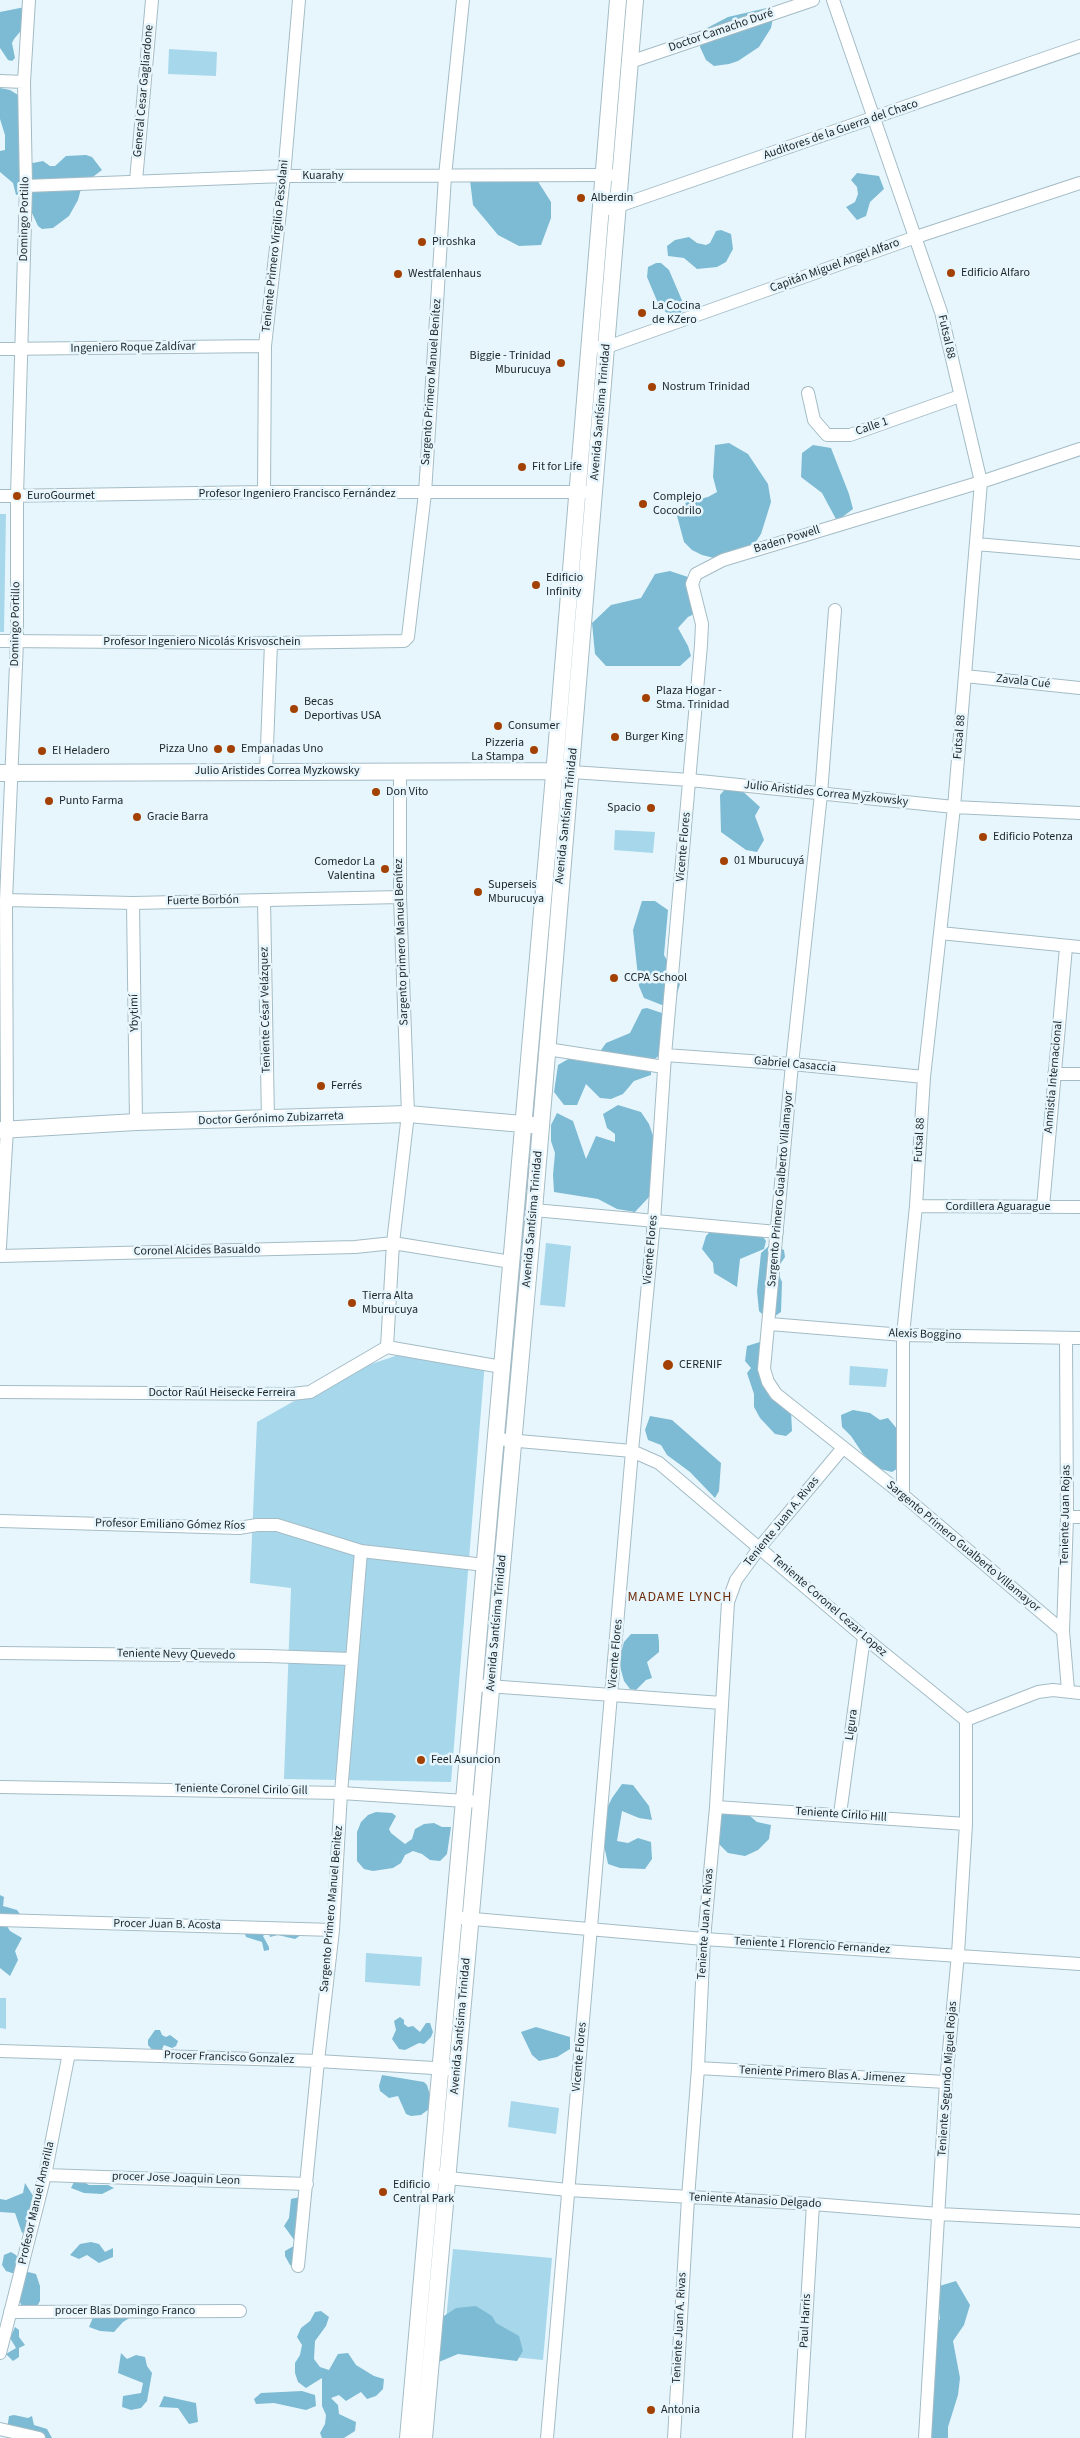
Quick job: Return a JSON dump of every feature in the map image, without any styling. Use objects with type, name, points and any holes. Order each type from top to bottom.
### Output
[{"type":"main road","name":"Avenida Santísima Trinidad","points":[[408,2438],[554,770],[618,0]]},
{"type":"main road","name":"Avenida Santísima Trinidad","points":[[424,2438],[534,1210],[562,853],[572,772],[635,0]]},
{"type":"main road","points":[[565,637],[583,639]]},
{"type":"main road","name":"Julio Aristides Correa Myzkowsky","points":[[5,773],[554,770],[572,772]]},
{"type":"main road","name":"Doctor Gerónimo Zubizarreta","points":[[3,1130],[136,1122],[268,1120],[408,1114],[541,1126]]},
{"type":"street","name":"Domingo Portillo","points":[[0,1247],[6,900],[5,773],[17,641],[18,496],[26,186],[24,82],[28,0]]},
{"type":"street","name":"General Cesar Gagliardone","points":[[136,181],[152,0]]},
{"type":"street","name":"Teniente Primero Virgilio Pessolani","points":[[264,492],[265,346],[284,176],[299,0]]},
{"type":"street","name":"Sargento Primero Manuel Benítez","points":[[404,641],[410,633],[425,494],[445,176],[464,0]]},
{"type":"street","name":"Doctor Camacho Duré","points":[[630,62],[813,0]]},
{"type":"street","name":"Futsal 88","points":[[832,0],[913,238],[941,312],[982,482],[954,807],[924,1077],[916,1206],[903,1335],[903,1495]]},
{"type":"street","name":"Auditores de la Guerra del Chaco","points":[[600,212],[873,120],[1080,46]]},
{"type":"street","points":[[0,81],[24,82]]},
{"type":"street","name":"Kuarahy","points":[[26,186],[284,176],[604,176],[621,174]]},
{"type":"street","name":"Capitán Miguel Angel Alfaro","points":[[590,347],[607,347],[913,238],[1080,183]]},
{"type":"street","name":"Ingeniero Roque Zaldívar","points":[[0,349],[265,346]]},
{"type":"street","name":"Calle 1","points":[[808,393],[814,420],[827,435],[850,434],[960,396]]},
{"type":"street","name":"Baden Powell","points":[[690,780],[702,624],[692,584],[696,574],[723,560],[982,482],[1080,449]]},
{"type":"street","name":"Profesor Ingeniero Francisco Fernández","points":[[0,496],[264,492],[425,494],[595,493]]},
{"type":"street","points":[[976,544],[1080,553]]},
{"type":"street","name":"Sargento Primero Gualberto Villamayor","points":[[835,610],[821,794],[792,1064],[770,1324],[764,1369],[768,1382],[776,1394],[903,1495],[1063,1631]]},
{"type":"street","name":"Profesor Ingeniero Nicolás Krisvoschein","points":[[0,641],[271,643],[404,641]]},
{"type":"street","points":[[266,772],[271,643]]},
{"type":"street","name":"Zavala Cué","points":[[965,676],[1080,688]]},
{"type":"street","name":"Sargento primero Manuel Benítez","points":[[400,771],[400,897],[408,1114]]},
{"type":"street","name":"Julio Aristides Correa Myzkowsky","points":[[572,772],[690,780],[954,807],[1080,813]]},
{"type":"street","name":"Vicente Flores","points":[[547,2438],[613,1694],[632,1451],[654,1221],[665,1061],[690,780]]},
{"type":"street","name":"Fuerte Borbón","points":[[6,900],[133,903],[400,897]]},
{"type":"street","name":"Teniente César Velázquez","points":[[264,900],[268,1120]]},
{"type":"street","name":"Ybytimí","points":[[133,903],[136,1122]]},
{"type":"street","points":[[940,933],[1066,947],[1080,946]]},
{"type":"street","name":"Anmistia Internacional","points":[[1043,1207],[1066,947]]},
{"type":"street","name":"Gabriel Casaccia","points":[[547,1048],[665,1061],[792,1064],[924,1077]]},
{"type":"street","points":[[1054,1074],[1080,1074]]},
{"type":"street","points":[[408,1114],[393,1243],[387,1348],[502,1367]]},
{"type":"street","name":"Cordillera Aguarague","points":[[916,1206],[1080,1207]]},
{"type":"street","points":[[534,1210],[777,1232]]},
{"type":"street","name":"Coronel Alcides Basualdo","points":[[0,1256],[355,1247],[393,1243],[511,1262]]},
{"type":"street","name":"Alexis Boggino","points":[[770,1324],[903,1335],[1080,1338]]},
{"type":"street","name":"Teniente Juan Rojas","points":[[1066,1339],[1074,1517],[1063,1631],[1074,1692]]},
{"type":"street","name":"Doctor Raúl Heisecke Ferreira","points":[[0,1392],[292,1394],[310,1392],[387,1348]]},
{"type":"street","name":"Teniente Coronel Cezar Lopez","points":[[496,1439],[632,1451],[659,1463],[966,1720]]},
{"type":"street","name":"Teniente Juan A. Rivas","points":[[674,2438],[688,2198],[698,2068],[704,1939],[716,1807],[728,1602],[736,1580],[760,1547],[842,1448]]},
{"type":"street","name":"Profesor Emiliano Gómez Ríos","points":[[0,1521],[239,1528],[257,1524],[277,1525],[361,1551],[485,1565]]},
{"type":"street","name":"Sargento Primero Manuel Benitez","points":[[298,2266],[333,1930],[341,1793],[361,1551]]},
{"type":"street","name":"Ligura","points":[[840,1814],[864,1636]]},
{"type":"street","name":"Teniente Nevy Quevedo","points":[[0,1653],[267,1656],[351,1659]]},
{"type":"street","points":[[474,1685],[492,1684],[722,1703]]},
{"type":"street","points":[[966,1720],[1038,1692],[1074,1692]]},
{"type":"street","name":"Teniente Segundo Miguel Rojas","points":[[924,2438],[946,2082],[958,1954],[966,1824],[966,1720]]},
{"type":"street","name":"Teniente Coronel Cirilo Gill","points":[[0,1787],[341,1793],[481,1802]]},
{"type":"street","name":"Teniente Cirilo Hill","points":[[716,1807],[966,1824]]},
{"type":"street","name":"Teniente 1 Florencio Fernandez","points":[[454,1917],[704,1939],[958,1954],[1080,1964]]},
{"type":"street","name":"Procer Juan B. Acosta","points":[[0,1920],[333,1930]]},
{"type":"street","name":"Procer Francisco Gonzalez","points":[[0,2051],[318,2061],[457,2069]]},
{"type":"street","name":"Profesor Manuel Amarilla","points":[[0,2353],[45,2175],[70,2053]]},
{"type":"street","name":"Teniente Primero Blas A. Jimenez","points":[[698,2068],[946,2082]]},
{"type":"street","name":"procer Jose Joaquin Leon","points":[[45,2175],[307,2184]]},
{"type":"street","name":"Teniente Atanasio Delgado","points":[[431,2176],[568,2190],[813,2204],[939,2214],[1080,2221]]},
{"type":"street","name":"Paul Harris","points":[[799,2438],[813,2204]]},
{"type":"street","name":"procer Blas Domingo Franco","points":[[10,2312],[240,2311]]},
{"type":"street","points":[[0,2429],[39,2438]]},
{"type":"shaded area","points":[[25,7],[30,20],[12,43],[15,58],[12,61],[8,60],[0,48],[0,12]]},
{"type":"shaded area","points":[[775,7],[771,28],[759,47],[738,61],[729,64],[714,66],[706,60],[700,47],[702,37],[707,28],[728,17]]},
{"type":"shaded area","points":[[169,49],[217,52],[216,76],[168,74]]},
{"type":"shaded area","points":[[0,88],[10,90],[18,95],[30,118],[29,160],[33,163],[43,161],[50,166],[55,166],[66,156],[86,155],[92,157],[102,170],[82,185],[78,200],[69,216],[53,228],[42,229],[38,226],[32,213],[31,199],[21,194],[16,195],[13,183],[0,172],[0,151],[5,150],[5,135],[0,119]]},
{"type":"shaded area","points":[[469,172],[532,172],[551,202],[551,218],[541,245],[519,246],[498,235],[473,205]]},
{"type":"shaded area","points":[[857,173],[879,176],[884,189],[870,202],[866,216],[857,220],[846,207],[855,202],[858,194],[857,187],[851,180]]},
{"type":"shaded area","points":[[721,230],[731,234],[733,249],[726,262],[717,267],[697,269],[684,258],[668,256],[667,246],[675,240],[689,237],[697,243],[706,245],[710,243],[716,231]]},
{"type":"shaded area","points":[[661,263],[669,270],[684,305],[680,316],[676,319],[660,308],[647,277],[648,267]]},
{"type":"shaded area","points":[[729,443],[748,454],[768,484],[771,502],[761,534],[751,549],[722,560],[702,555],[692,550],[684,542],[676,512],[687,502],[708,497],[717,492],[713,477],[715,445]]},
{"type":"shaded area","points":[[813,445],[831,448],[849,494],[853,509],[837,521],[822,493],[801,477],[802,453]]},
{"type":"shaded area","points":[[0,514],[6,514],[4,632],[0,632]]},
{"type":"shaded area","points":[[670,571],[691,578],[700,611],[688,617],[678,628],[691,656],[680,666],[606,666],[595,654],[592,623],[611,605],[641,598],[655,574]]},
{"type":"shaded area","points":[[727,787],[739,788],[760,807],[755,816],[764,840],[757,852],[746,850],[721,832],[720,795]]},
{"type":"shaded area","points":[[561,789],[534,1105],[533,1104]]},
{"type":"shaded area","points":[[615,830],[655,832],[653,853],[614,850]]},
{"type":"shaded area","points":[[642,901],[655,901],[668,910],[664,955],[680,984],[676,997],[667,1007],[644,998],[639,986],[633,930]]},
{"type":"shaded area","points":[[647,1008],[662,1013],[666,1025],[666,1050],[651,1062],[651,1075],[634,1081],[623,1094],[611,1099],[600,1098],[586,1084],[577,1105],[564,1105],[554,1092],[558,1065],[570,1058],[578,1061],[594,1060],[606,1043],[630,1033],[642,1009]]},
{"type":"shaded area","points":[[618,1105],[641,1112],[649,1124],[656,1144],[653,1187],[649,1197],[635,1212],[617,1209],[598,1199],[554,1192],[555,1153],[551,1141],[551,1125],[557,1113],[573,1121],[586,1159],[596,1136],[615,1142],[615,1134],[607,1128],[603,1114]]},
{"type":"shaded area","points":[[530,1133],[533,1133],[507,1417],[507,1416]]},
{"type":"shaded area","points":[[716,1225],[759,1231],[766,1241],[764,1249],[740,1259],[737,1287],[714,1273],[713,1263],[702,1249],[706,1236]]},
{"type":"shaded area","points":[[546,1243],[571,1246],[565,1307],[540,1305]]},
{"type":"shaded area","points":[[771,1244],[784,1250],[785,1257],[778,1267],[778,1273],[782,1282],[781,1312],[772,1318],[764,1316],[759,1311],[757,1291],[761,1253]]},
{"type":"shaded area","points":[[760,1342],[770,1363],[773,1392],[791,1411],[792,1431],[786,1436],[775,1434],[760,1418],[754,1407],[754,1394],[747,1373],[751,1368],[745,1361],[747,1346]]},
{"type":"shaded area","points":[[407,1352],[485,1361],[451,1782],[284,1779],[291,1588],[250,1583],[257,1422],[342,1374]]},
{"type":"shaded area","points":[[850,1366],[888,1369],[886,1387],[849,1385]]},
{"type":"shaded area","points":[[853,1410],[870,1413],[880,1420],[888,1418],[898,1430],[900,1467],[892,1472],[876,1468],[863,1454],[851,1436],[842,1427],[841,1415]]},
{"type":"shaded area","points":[[650,1416],[672,1420],[721,1463],[719,1491],[715,1498],[690,1472],[667,1455],[661,1445],[648,1440],[645,1430]]},
{"type":"shaded area","points":[[631,1634],[658,1634],[659,1642],[659,1652],[647,1662],[652,1678],[646,1680],[636,1690],[630,1689],[624,1681],[621,1670],[620,1656],[624,1642]]},
{"type":"shaded area","points":[[622,1784],[633,1785],[649,1806],[652,1820],[639,1818],[622,1811],[617,1841],[628,1843],[638,1838],[651,1842],[652,1859],[645,1869],[620,1868],[608,1864],[605,1850],[605,1812]]},
{"type":"shaded area","points":[[376,1812],[392,1813],[396,1816],[389,1829],[391,1833],[405,1844],[412,1839],[415,1829],[424,1824],[434,1823],[442,1827],[451,1827],[447,1854],[440,1861],[430,1860],[422,1854],[413,1851],[405,1855],[401,1863],[393,1868],[373,1871],[364,1869],[357,1861],[357,1832],[361,1822],[368,1815]]},
{"type":"shaded area","points":[[718,1812],[732,1812],[750,1816],[757,1822],[771,1825],[769,1839],[758,1850],[745,1856],[728,1853],[719,1844]]},
{"type":"shaded area","points":[[0,1895],[4,1897],[3,1906],[17,1910],[20,1914],[5,1923],[10,1931],[22,1938],[15,1951],[18,1960],[10,1976],[0,1968]]},
{"type":"shaded area","points":[[244,1931],[301,1933],[301,1935],[295,1939],[278,1935],[270,1937],[269,1933],[266,1933],[263,1936],[269,1950],[264,1951],[262,1942],[246,1937]]},
{"type":"shaded area","points":[[366,1953],[422,1957],[420,1986],[365,1982]]},
{"type":"shaded area","points":[[0,1998],[6,1998],[6,2029],[0,2028]]},
{"type":"shaded area","points":[[400,2017],[408,2027],[413,2026],[420,2032],[426,2023],[430,2023],[433,2032],[431,2037],[424,2044],[419,2043],[405,2050],[399,2049],[392,2039],[396,2030],[394,2021]]},
{"type":"shaded area","points":[[536,2027],[570,2037],[570,2049],[557,2057],[539,2061],[532,2055],[521,2032]]},
{"type":"shaded area","points":[[155,2030],[160,2030],[162,2035],[166,2037],[170,2035],[178,2041],[176,2046],[172,2048],[164,2045],[160,2053],[155,2053],[148,2045],[148,2040]]},
{"type":"shaded area","points":[[382,2075],[424,2082],[430,2095],[429,2109],[421,2115],[411,2116],[406,2114],[398,2096],[389,2098],[380,2091],[379,2086]]},
{"type":"shaded area","points":[[511,2101],[559,2108],[556,2134],[508,2127]]},
{"type":"shaded area","points":[[82,2181],[89,2185],[108,2185],[114,2188],[102,2194],[84,2193],[71,2188],[74,2182]]},
{"type":"shaded area","points":[[25,2183],[37,2202],[30,2228],[22,2233],[15,2213],[0,2212],[0,2199],[6,2200],[23,2193]]},
{"type":"shaded area","points":[[300,2197],[298,2269],[290,2265],[285,2256],[285,2251],[297,2244],[284,2226],[289,2218],[291,2199]]},
{"type":"shaded area","points":[[91,2242],[99,2244],[105,2252],[113,2248],[113,2257],[99,2263],[87,2255],[79,2259],[70,2255],[80,2244]]},
{"type":"shaded area","points":[[453,2249],[552,2258],[543,2360],[443,2350]]},
{"type":"shaded area","points":[[11,2252],[16,2255],[28,2272],[36,2274],[40,2286],[40,2301],[34,2312],[27,2312],[21,2305],[17,2291],[18,2275],[6,2271],[2,2265],[4,2255]]},
{"type":"shaded area","points":[[956,2281],[970,2305],[964,2325],[953,2341],[960,2378],[958,2395],[948,2427],[948,2438],[921,2438],[928,2334],[940,2319],[936,2287]]},
{"type":"shaded area","points":[[476,2306],[492,2316],[496,2323],[519,2336],[523,2351],[517,2361],[458,2354],[439,2362],[429,2349],[438,2320],[456,2308]]},
{"type":"shaded area","points":[[321,2311],[329,2317],[326,2326],[315,2341],[314,2359],[320,2367],[329,2370],[338,2354],[348,2353],[356,2365],[374,2376],[384,2379],[383,2389],[376,2396],[367,2399],[361,2392],[346,2401],[339,2395],[331,2398],[338,2405],[339,2414],[356,2422],[355,2431],[344,2438],[322,2438],[320,2433],[325,2424],[326,2415],[322,2406],[322,2378],[306,2388],[298,2382],[295,2373],[295,2363],[300,2355],[302,2345],[297,2337],[301,2328],[310,2321],[315,2312]]},
{"type":"shaded area","points":[[94,2315],[131,2317],[123,2322],[114,2332],[100,2331],[89,2327]]},
{"type":"shaded area","points":[[15,2327],[19,2330],[19,2337],[25,2345],[19,2348],[19,2357],[13,2361],[6,2354],[16,2348],[10,2338]]},
{"type":"shaded area","points":[[121,2353],[127,2359],[136,2355],[145,2357],[147,2366],[152,2373],[147,2401],[141,2408],[131,2410],[122,2407],[123,2396],[141,2393],[143,2383],[118,2373]]},
{"type":"shaded area","points":[[302,2391],[315,2395],[316,2406],[306,2410],[274,2403],[256,2404],[254,2399],[261,2393]]},
{"type":"shaded area","points":[[164,2396],[196,2403],[198,2422],[189,2424],[178,2408],[159,2407]]},
{"type":"shaded area","points":[[14,2415],[28,2418],[32,2416],[34,2425],[47,2429],[52,2438],[27,2438],[7,2429],[9,2416]]},
{"type":"place","name":"Alberdin","points":[[581,198]]},
{"type":"place","name":"Piroshka","points":[[422,242]]},
{"type":"place","name":"Edificio Alfaro","points":[[951,273]]},
{"type":"place","name":"Westfalenhaus","points":[[398,274]]},
{"type":"place","name":"La Cocina de KZero","points":[[642,313]]},
{"type":"place","name":"Biggie - Trinidad Mburucuya","points":[[561,363]]},
{"type":"place","name":"Nostrum Trinidad","points":[[652,387]]},
{"type":"place","name":"Fit for Life","points":[[522,467]]},
{"type":"place","name":"EuroGourmet","points":[[17,496]]},
{"type":"place","name":"Complejo Cocodrilo","points":[[643,504]]},
{"type":"place","name":"Edificio Infinity","points":[[536,585]]},
{"type":"place","name":"Plaza Hogar - Stma. Trinidad","points":[[646,698]]},
{"type":"place","name":"Becas Deportivas USA","points":[[294,709]]},
{"type":"place","name":"Consumer","points":[[498,726]]},
{"type":"place","name":"Burger King","points":[[615,737]]},
{"type":"place","name":"Pizza Uno","points":[[218,749]]},
{"type":"place","name":"Empanadas Uno","points":[[231,749]]},
{"type":"place","name":"Pizzeria La Stampa","points":[[534,750]]},
{"type":"place","name":"El Heladero","points":[[42,751]]},
{"type":"place","name":"Don Vito","points":[[376,792]]},
{"type":"place","name":"Punto Farma","points":[[49,801]]},
{"type":"place","name":"Spacio","points":[[651,808]]},
{"type":"place","name":"Gracie Barra","points":[[137,817]]},
{"type":"place","name":"Edificio Potenza","points":[[983,837]]},
{"type":"place","name":"01 Mburucuyá","points":[[724,861]]},
{"type":"place","name":"Comedor La Valentina","points":[[385,869]]},
{"type":"place","name":"Superseis Mburucuya","points":[[478,892]]},
{"type":"place","name":"CCPA School","points":[[614,978]]},
{"type":"place","name":"Ferrés","points":[[321,1086]]},
{"type":"place","name":"Tierra Alta Mburucuya","points":[[352,1303]]},
{"type":"place","name":"CERENIF","points":[[668,1365]]},
{"type":"place","name":"Feel Asuncion","points":[[421,1760]]},
{"type":"place","name":"Edificio Central Park","points":[[383,2192]]},
{"type":"place","name":"Antonia","points":[[651,2410]]},
{"type":"district","name":"MADAME LYNCH","points":[[680,1598]]}]
